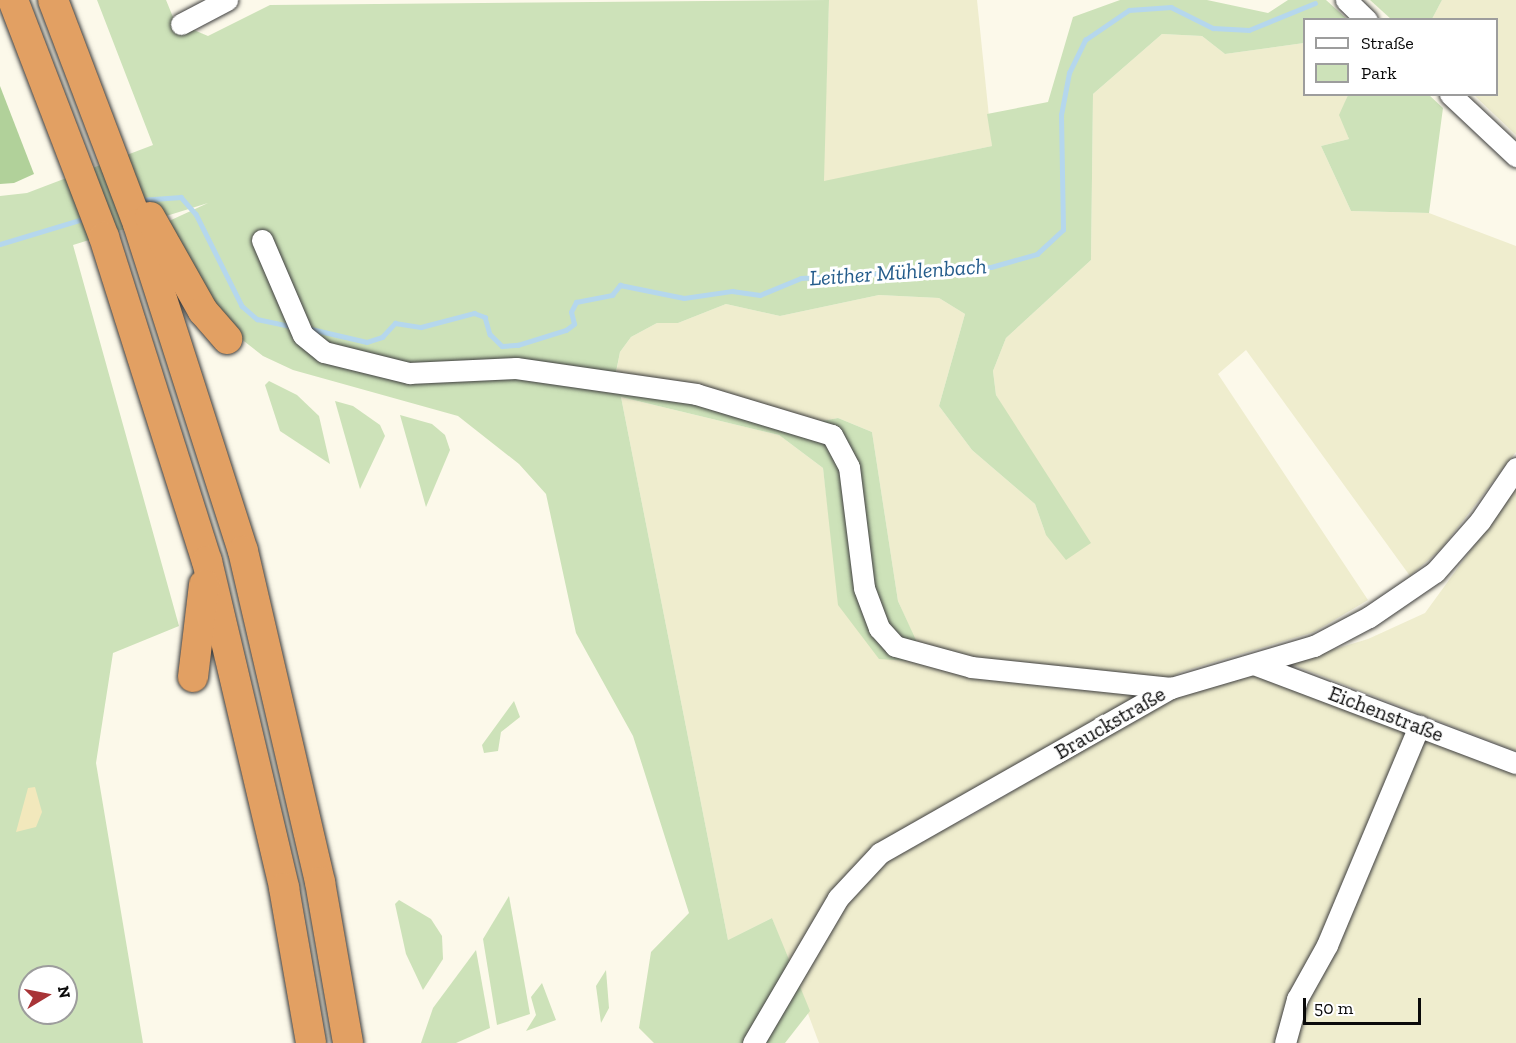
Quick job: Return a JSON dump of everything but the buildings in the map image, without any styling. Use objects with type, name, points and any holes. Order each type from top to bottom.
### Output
[{"type":"highway","points":[[13,0],[75,155],[104,237],[207,561],[284,888],[312,1043]]},
{"type":"highway","points":[[53,0],[109,143],[144,222],[196,395],[276,680],[348,1043]]},
{"type":"highway","points":[[144,222],[202,310],[226,339]]},
{"type":"highway","points":[[193,677],[207,561]]},
{"type":"street","points":[[181,24],[227,0]]},
{"type":"street","points":[[1346,0],[1365,18]]},
{"type":"street","points":[[1452,96],[1516,156]]},
{"type":"street","points":[[262,240],[303,335],[324,352],[409,373],[516,368],[696,394],[832,435],[849,467],[864,588],[879,628],[895,646],[970,667],[1171,688]]},
{"type":"street","name":"Brauckstraße","points":[[753,1043],[855,874],[880,853],[1171,688],[1196,677],[1256,665],[1314,646],[1435,572],[1480,521],[1516,468]]},
{"type":"street","name":"Eichenstraße","points":[[1256,665],[1516,763]]},
{"type":"street","points":[[1285,1043],[1298,999],[1327,945],[1419,726]]},
{"type":"shaded area","points":[[829,0],[977,0],[992,146],[823,182]]},
{"type":"shaded area","points":[[1442,0],[1516,0],[1516,135],[1475,96],[1498,96],[1498,18],[1433,18]]},
{"type":"shaded area","points":[[1162,34],[1202,36],[1225,54],[1303,43],[1303,96],[1348,96],[1340,115],[1349,139],[1321,146],[1351,211],[1429,213],[1516,246],[1516,452],[1441,549],[1410,576],[1246,350],[1218,374],[1368,600],[1314,632],[1181,672],[988,791],[959,823],[1186,688],[1260,670],[1516,769],[1516,1043],[819,1043],[772,918],[728,940],[621,397],[779,435],[823,468],[831,533],[925,662],[898,601],[872,432],[838,418],[822,421],[616,373],[620,352],[631,337],[657,323],[678,323],[726,304],[780,316],[879,295],[939,298],[965,314],[939,406],[972,450],[1035,504],[1046,535],[1024,443],[996,395],[993,371],[1006,338],[1091,260],[1093,94]]},
{"type":"shaded area","points":[[1516,488],[1516,751],[1288,663],[1368,639],[1425,613]]},
{"type":"green space","points":[[97,0],[166,0],[175,22],[208,36],[270,5],[829,0],[824,181],[992,146],[987,114],[1048,102],[1073,17],[1120,0],[1207,0],[1268,13],[1288,0],[1326,0],[1346,18],[1303,18],[1303,43],[1225,54],[1202,36],[1162,34],[1093,94],[1091,260],[1006,338],[993,371],[996,395],[1091,543],[1066,560],[1046,535],[1035,504],[972,450],[939,406],[965,314],[939,298],[879,295],[780,316],[726,304],[678,323],[657,323],[631,337],[620,352],[616,372],[822,421],[838,418],[872,432],[898,601],[926,662],[879,659],[838,605],[823,468],[779,435],[621,397],[728,940],[772,918],[810,1011],[785,1043],[654,1043],[639,1028],[651,952],[689,913],[633,736],[576,633],[546,494],[519,464],[458,416],[293,370],[263,356],[226,327],[169,221],[208,203],[73,245],[179,626],[113,653],[96,763],[143,1043],[0,1043],[0,196],[27,193],[153,145]]},
{"type":"green space","points":[[1370,0],[1442,0],[1433,18],[1390,18]]},
{"type":"green space","points":[[0,86],[34,174],[14,183],[0,184]]},
{"type":"green space","points":[[1348,96],[1430,96],[1443,108],[1429,213],[1351,211],[1321,146],[1349,139],[1339,115]]},
{"type":"green space","points":[[269,381],[297,395],[319,416],[330,464],[280,431],[265,385]]},
{"type":"green space","points":[[335,401],[353,406],[380,425],[385,436],[360,489]]},
{"type":"green space","points":[[400,415],[432,424],[445,435],[450,450],[426,507]]},
{"type":"green space","points":[[514,701],[520,717],[501,732],[498,751],[484,753],[482,745]]},
{"type":"green space","points":[[509,896],[530,1014],[497,1025],[483,939]]},
{"type":"green space","points":[[399,900],[431,919],[442,936],[443,959],[423,990],[406,954],[395,904]]},
{"type":"green space","points":[[476,950],[490,1028],[456,1043],[421,1043],[433,1008]]},
{"type":"green space","points":[[606,970],[609,1008],[601,1023],[596,986]]},
{"type":"green space","points":[[542,983],[556,1020],[526,1031],[536,1015],[531,997]]},
{"type":"sand","points":[[35,787],[42,812],[36,827],[16,832],[28,788]]},
{"type":"waterway","name":"Leither Mühlenbach","points":[[311,329],[367,342],[382,337],[395,323],[421,327],[474,313],[485,317],[490,334],[502,346],[518,345],[566,330],[574,324],[571,312],[576,302],[612,295],[620,285],[684,298],[732,291],[760,295],[801,278],[991,267],[1037,254],[1063,230],[1061,115],[1069,73],[1085,40],[1129,10],[1171,7],[1213,28],[1249,30],[1315,3]]},
{"type":"waterway","name":"Leither Mühlenbach","points":[[140,200],[181,197],[196,214],[242,306],[257,319],[291,326]]},
{"type":"waterway","name":"Leither Mühlenbach","points":[[0,244],[86,218]]}]
